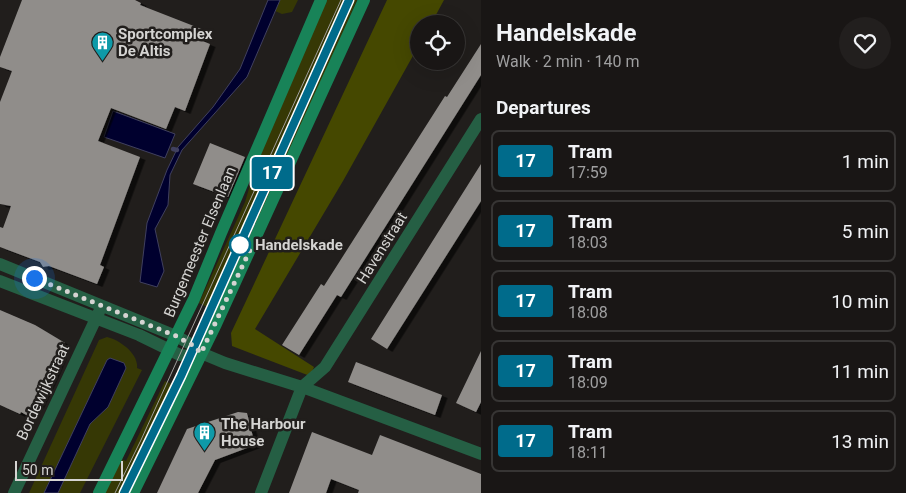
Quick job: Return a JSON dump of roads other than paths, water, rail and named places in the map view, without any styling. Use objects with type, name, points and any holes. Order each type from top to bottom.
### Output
[{"type":"main road","name":"Burgemeester Elsenlaan","points":[[99,493],[194,299],[321,0]]},
{"type":"main road","points":[[133,493],[223,310],[364,0]]},
{"type":"street","name":"Havenstraat","points":[[302,387],[325,367],[481,119]]},
{"type":"street","points":[[0,264],[176,336],[194,346],[201,353],[225,363],[302,387],[480,451]]},
{"type":"street","points":[[0,281],[139,335],[180,355],[190,356],[201,353]]},
{"type":"street","name":"Bordewijkstraat","points":[[14,493],[102,306]]},
{"type":"street","points":[[261,493],[302,387]]},
{"type":"water","points":[[268,0],[280,0],[247,77],[182,150],[170,175],[168,205],[155,229],[164,271],[157,287],[140,282],[147,223],[167,170],[178,147],[213,107],[240,69]]},
{"type":"water","points":[[113,111],[175,134],[165,158],[104,137]]},
{"type":"water","points":[[110,358],[124,363],[126,368],[108,407],[90,424],[58,493],[44,493],[107,360]]},
{"type":"waterway","points":[[173,149],[177,150]]},
{"type":"tram line","points":[[115,493],[141,440],[341,0]]},
{"type":"tram line","points":[[337,27],[349,0]]},
{"type":"tram line","name":"17","points":[[124,493],[181,376],[349,0]]},
{"type":"tram line","points":[[124,493],[181,376],[308,91]]},
{"type":"place","name":"Sportcomplex De Altis","points":[[102,62]]},
{"type":"place","name":"Handelskade","points":[[240,245]]},
{"type":"place","name":"The Harbour House","points":[[205,452]]}]
